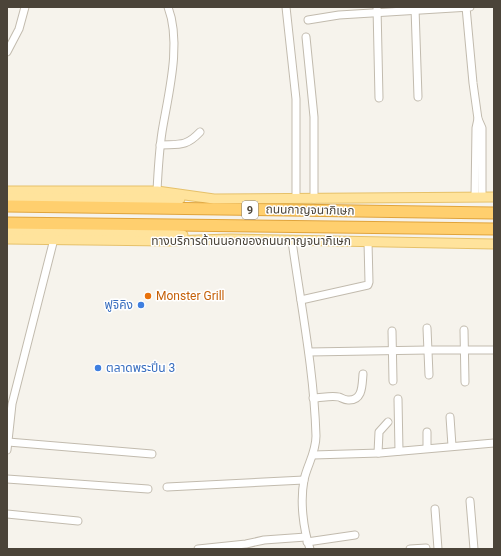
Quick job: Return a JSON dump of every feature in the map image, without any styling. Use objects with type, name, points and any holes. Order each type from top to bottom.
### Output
[{"type":"highway","name":"ถนนกาญจนาภิเษก","points":[[7,206],[494,213]]},
{"type":"highway","name":"ถนนกาญจนาภิเษก","points":[[7,223],[494,229]]},
{"type":"main road","points":[[7,191],[157,191],[214,199]]},
{"type":"main road","points":[[7,198],[314,199],[487,196]]},
{"type":"main road","points":[[7,231],[157,233],[230,239]]},
{"type":"main road","name":"ทางบริการด้านนอกของถนนกาญจนาภิเษก","points":[[7,239],[167,241],[230,239],[494,244]]},
{"type":"main road","points":[[473,244],[494,248]]},
{"type":"street","points":[[7,52],[19,29],[25,7]]},
{"type":"street","points":[[157,191],[160,145],[173,70],[173,30],[168,7]]},
{"type":"street","points":[[286,7],[296,99],[296,198]]},
{"type":"street","points":[[339,7],[339,15]]},
{"type":"street","points":[[308,20],[377,9],[467,7],[478,119],[476,128],[487,196]]},
{"type":"street","points":[[377,9],[379,98]]},
{"type":"street","points":[[415,9],[418,97]]},
{"type":"street","points":[[306,37],[314,117],[314,199]]},
{"type":"street","points":[[160,145],[187,143],[193,140],[200,132]]},
{"type":"street","points":[[7,450],[12,404],[54,239]]},
{"type":"street","points":[[292,241],[310,352],[316,438],[313,455],[304,480],[303,501],[307,539],[310,549]]},
{"type":"street","points":[[301,300],[368,285],[368,242]]},
{"type":"street","points":[[427,328],[429,376]]},
{"type":"street","points":[[464,330],[465,382]]},
{"type":"street","points":[[392,331],[393,380]]},
{"type":"street","points":[[310,352],[494,350]]},
{"type":"street","points":[[313,398],[338,397],[345,400],[359,397],[362,390],[363,374]]},
{"type":"street","points":[[398,399],[399,451]]},
{"type":"street","points":[[450,417],[452,446]]},
{"type":"street","points":[[378,453],[379,432],[388,422]]},
{"type":"street","points":[[427,432],[427,448]]},
{"type":"street","points":[[8,442],[152,454]]},
{"type":"street","points":[[313,455],[378,453],[494,443]]},
{"type":"street","points":[[7,479],[148,489]]},
{"type":"street","points":[[167,487],[304,480]]},
{"type":"street","points":[[470,500],[474,549]]},
{"type":"street","points":[[435,509],[438,549]]},
{"type":"street","points":[[7,514],[78,521]]},
{"type":"street","points":[[198,549],[246,544],[264,540],[307,539],[355,535]]},
{"type":"street","points":[[410,549],[426,548]]},
{"type":"place","name":"Monster Grill","points":[[148,296]]},
{"type":"place","name":"ฟูจิคิง","points":[[141,305]]},
{"type":"place","name":"ตลาดพระปิ่น 3","points":[[98,368]]}]
